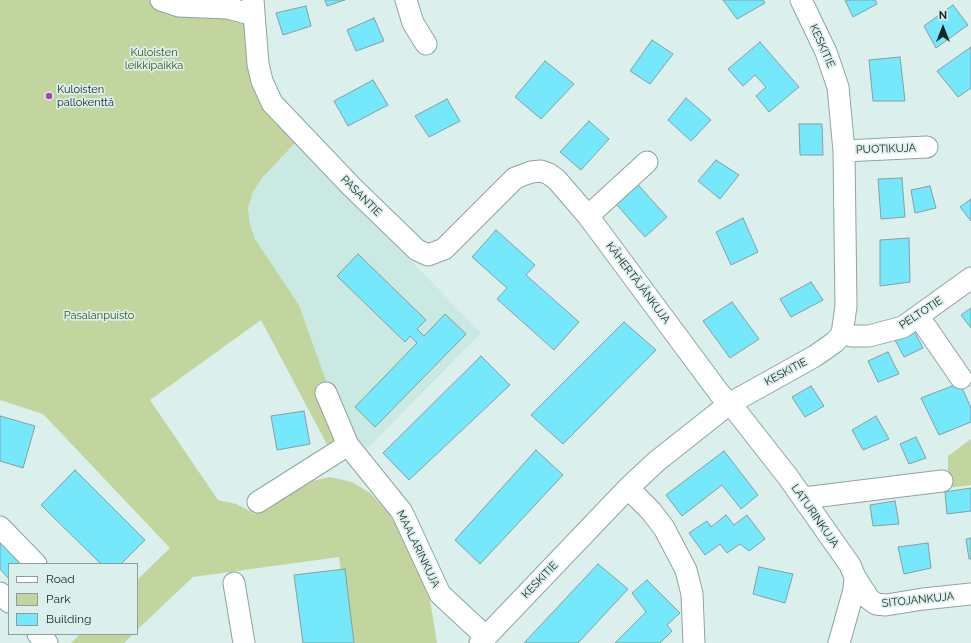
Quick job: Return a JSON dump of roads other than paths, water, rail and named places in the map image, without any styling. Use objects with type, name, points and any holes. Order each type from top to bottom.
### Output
[{"type":"street","points":[[161,0],[179,6],[254,8]]},
{"type":"street","points":[[406,0],[413,23],[426,44]]},
{"type":"street","name":"KESKITIE","points":[[482,640],[628,488],[657,461],[729,404],[814,356],[835,342],[842,334],[846,306],[844,151],[838,87],[826,52],[801,0]]},
{"type":"street","name":"PASANTIE","points":[[254,8],[258,64],[262,81],[272,103],[346,182],[417,250],[428,255],[444,249],[515,178],[523,174],[541,171]]},
{"type":"street","name":"PUOTIKUJA","points":[[844,151],[927,147]]},
{"type":"street","points":[[588,216],[647,162]]},
{"type":"street","name":"KÄHERTÄJÄNKUJA","points":[[541,171],[557,180],[588,216],[729,404]]},
{"type":"street","name":"PELTOTIE","points":[[842,334],[870,336],[886,333],[902,327],[919,317],[971,278]]},
{"type":"street","points":[[919,317],[961,378]]},
{"type":"street","name":"MAALARINKUJA","points":[[326,393],[348,445],[402,512],[440,594],[482,640]]},
{"type":"street","name":"LATURINKUJA","points":[[729,404],[804,498],[850,565],[855,577]]},
{"type":"street","points":[[258,502],[348,445]]},
{"type":"street","points":[[804,498],[942,481]]},
{"type":"street","points":[[628,488],[652,511],[664,528],[686,570],[692,594],[694,643]]},
{"type":"street","points":[[0,527],[35,563]]},
{"type":"street","points":[[839,643],[854,590],[855,577]]},
{"type":"street","name":"SITOJANKUJA","points":[[855,577],[870,599],[876,604],[886,606],[923,599],[971,594]]},
{"type":"street","points":[[234,583],[244,643]]},
{"type":"street","points":[[0,593],[8,601]]},
{"type":"street","points":[[39,635],[47,643]]},
{"type":"place","name":"Kuloisten pallokenttä","points":[[49,96]]},
{"type":"park label","name":"Kuloisten leikkipaikka","points":[[154,59]]},
{"type":"park label","name":"Pasalanpuisto","points":[[99,316]]}]
